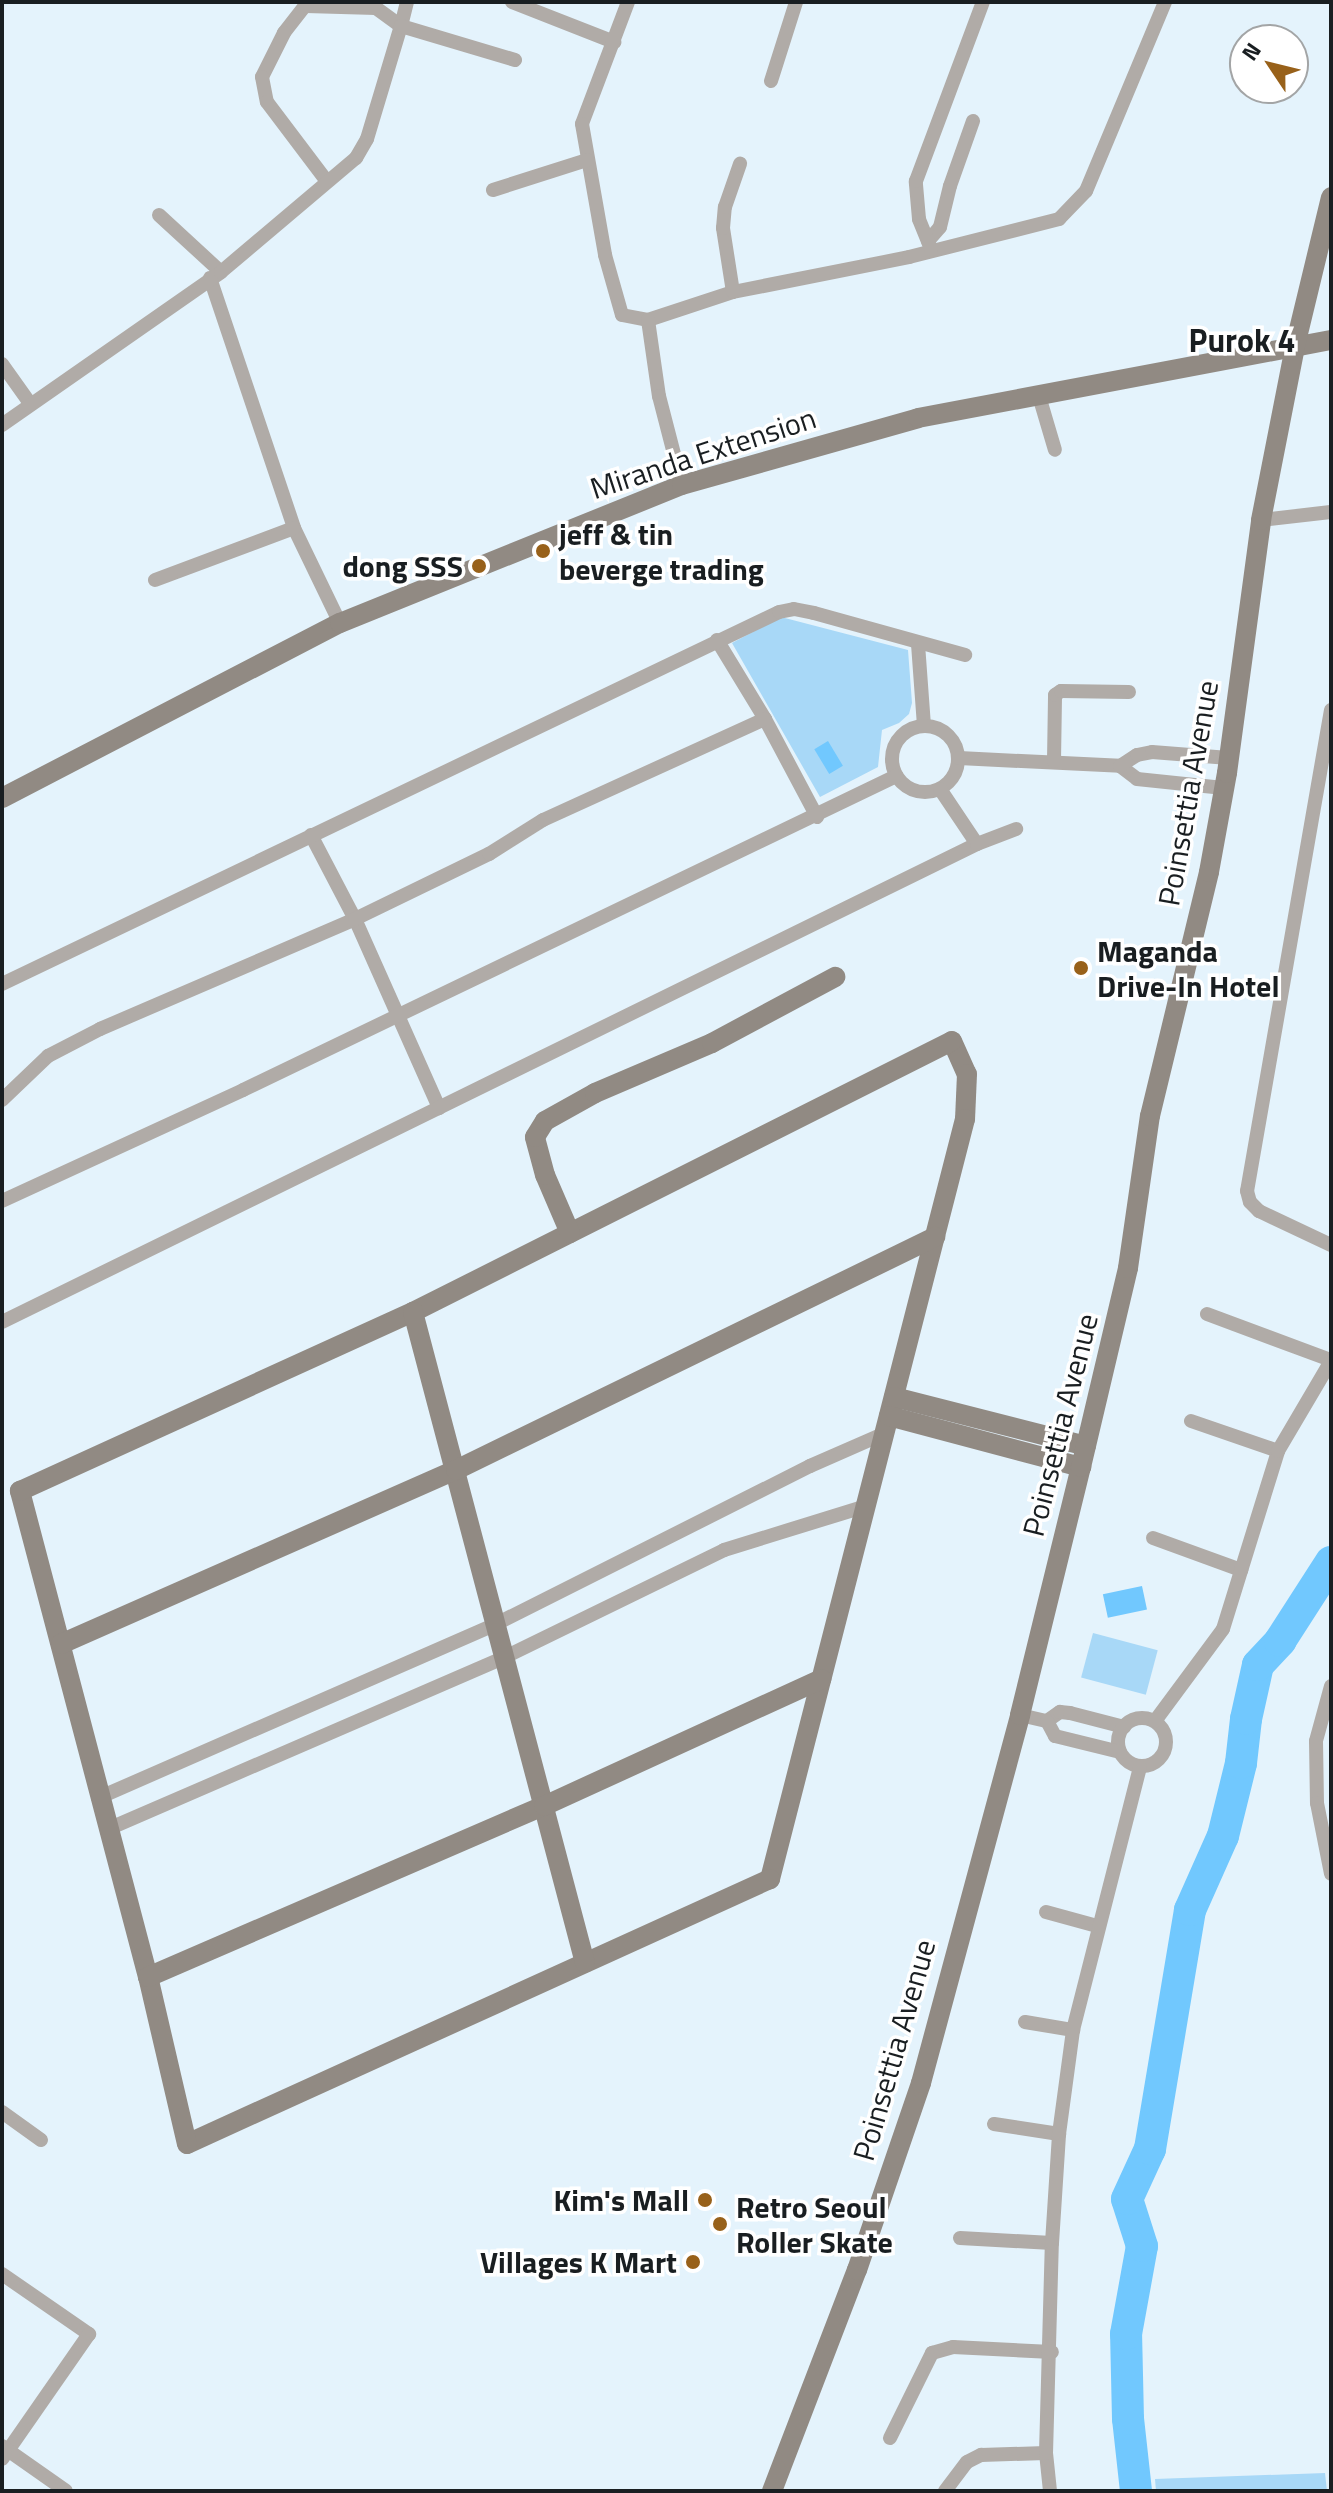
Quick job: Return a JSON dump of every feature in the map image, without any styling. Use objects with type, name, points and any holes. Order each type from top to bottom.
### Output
[{"type":"street","points":[[2,425],[29,402],[216,275],[356,158],[367,139],[407,2]]},
{"type":"street","points":[[512,2],[614,42]]},
{"type":"street","points":[[628,2],[590,94],[582,124],[605,255],[622,315],[648,320],[733,292],[909,257],[930,245],[1038,226],[1059,219],[1072,209],[1086,191],[1165,2]]},
{"type":"street","points":[[771,81],[796,2]]},
{"type":"street","points":[[930,245],[915,198],[916,181],[983,2]]},
{"type":"street","points":[[326,180],[267,102],[262,77],[284,33],[307,4],[376,8],[401,26],[515,60]]},
{"type":"street","points":[[930,245],[940,227],[950,186],[973,121]]},
{"type":"street","points":[[493,190],[587,160]]},
{"type":"street","points":[[733,292],[723,228],[725,207],[740,164]]},
{"type":"street","name":"Poinsettia Avenue","points":[[772,2491],[857,2270],[921,2083],[1020,1715],[1081,1467],[1128,1268],[1150,1116],[1209,872],[1229,758],[1261,520],[1295,346],[1331,197]]},
{"type":"street","points":[[159,215],[216,275],[294,528],[340,623]]},
{"type":"street","points":[[648,320],[659,396],[682,485]]},
{"type":"street","name":"Miranda Extension","points":[[2,798],[340,623],[682,485],[918,418],[1331,340]]},
{"type":"street","points":[[2,364],[29,402]]},
{"type":"street","points":[[1039,396],[1055,450]]},
{"type":"street","points":[[1261,520],[1331,512]]},
{"type":"street","points":[[155,580],[294,528]]},
{"type":"street","points":[[2,984],[717,640],[794,609],[965,655]]},
{"type":"street","points":[[717,640],[765,719],[817,817]]},
{"type":"street","points":[[918,644],[924,725]]},
{"type":"street","points":[[1054,761],[1055,695],[1061,691],[1129,692]]},
{"type":"street","points":[[1331,710],[1247,1191],[1250,1202],[1259,1211],[1331,1245]]},
{"type":"street","points":[[2,1100],[48,1056],[100,1029],[355,919],[489,854],[543,820],[765,719]]},
{"type":"street","points":[[924,725],[934,726],[952,738],[959,758],[954,776],[940,789],[920,792],[902,784],[896,776],[892,754],[895,742],[903,733],[924,725]]},
{"type":"street","points":[[1120,766],[1137,755],[1152,752],[1229,758]]},
{"type":"street","points":[[959,758],[1120,766],[1137,779],[1224,788]]},
{"type":"street","points":[[2,1201],[817,817],[896,776]]},
{"type":"street","points":[[940,789],[977,844]]},
{"type":"street","points":[[2,1322],[977,844],[1016,829]]},
{"type":"street","points":[[311,835],[355,919],[439,1108]]},
{"type":"street","points":[[570,1233],[545,1175],[535,1137],[545,1121],[595,1093],[712,1043],[835,977]]},
{"type":"street","points":[[952,1041],[967,1074],[965,1119],[935,1237],[770,1879],[187,2144],[148,1977],[98,1798],[20,1491],[413,1312],[952,1041]]},
{"type":"street","points":[[61,1644],[456,1470],[935,1237]]},
{"type":"street","points":[[413,1312],[585,1963]]},
{"type":"street","points":[[1155,1721],[1223,1629],[1278,1451],[1331,1360],[1207,1314]]},
{"type":"street","points":[[98,1798],[496,1624],[810,1466],[889,1416],[1003,1425],[1086,1446]]},
{"type":"street","points":[[889,1416],[1081,1467]]},
{"type":"street","points":[[1191,1421],[1278,1451]]},
{"type":"street","points":[[997,1445],[1003,1425]]},
{"type":"street","points":[[108,1829],[505,1657],[724,1550],[866,1506]]},
{"type":"street","points":[[1153,1538],[1241,1570]]},
{"type":"street","points":[[148,1977],[544,1806],[821,1679]]},
{"type":"street","points":[[1331,1686],[1316,1741],[1331,1874]]},
{"type":"street","points":[[1020,1715],[1047,1721],[1060,1712],[1070,1713],[1124,1727]]},
{"type":"street","points":[[1138,1718],[1155,1721],[1165,1734],[1165,1750],[1155,1763],[1140,1767],[1131,1764],[1120,1752],[1118,1743],[1124,1727],[1138,1718]]},
{"type":"street","points":[[1047,1721],[1055,1736],[1120,1752]]},
{"type":"street","points":[[1050,2491],[1046,2453],[1052,2352],[1052,2243],[1059,2134],[1073,2030],[1097,1926],[1140,1767]]},
{"type":"street","points":[[1046,1912],[1097,1926]]},
{"type":"street","points":[[1025,2022],[1073,2030]]},
{"type":"street","points":[[2,2112],[41,2140]]},
{"type":"street","points":[[994,2124],[1059,2134]]},
{"type":"street","points":[[960,2238],[1052,2243]]},
{"type":"street","points":[[2,2274],[89,2334],[4,2451],[66,2491]]},
{"type":"street","points":[[890,2438],[932,2353],[953,2347],[1052,2352]]},
{"type":"street","points":[[945,2491],[967,2462],[981,2455],[1046,2453]]},
{"type":"shaded area","points":[[781,617],[908,650],[912,703],[909,714],[899,723],[882,730],[878,767],[820,797],[732,643]]},
{"type":"shaded area","points":[[828,741],[843,766],[829,774],[814,749]]},
{"type":"shaded area","points":[[1142,1586],[1147,1609],[1108,1618],[1103,1594]]},
{"type":"shaded area","points":[[1093,1633],[1158,1650],[1146,1695],[1081,1677]]},
{"type":"shaded area","points":[[1325,2473],[1327,2491],[1156,2491],[1155,2479]]},
{"type":"waterway","points":[[1136,2491],[1128,2419],[1126,2334],[1142,2246],[1127,2199],[1150,2149],[1190,1910],[1223,1836],[1241,1763],[1246,1719],[1258,1665],[1280,1641],[1331,1562]]},
{"type":"place","name":"jeff & tin beverge trading","points":[[543,551]]},
{"type":"place","name":"dong SSS","points":[[479,566]]},
{"type":"place","name":"Maganda Drive-In Hotel","points":[[1081,968]]},
{"type":"place","name":"Kim's Mall","points":[[705,2200]]},
{"type":"place","name":"Retro Seoul Roller Skate","points":[[720,2224]]},
{"type":"place","name":"Villages K Mart","points":[[693,2262]]},
{"type":"district","name":"Purok 4","points":[[1242,340]]}]
